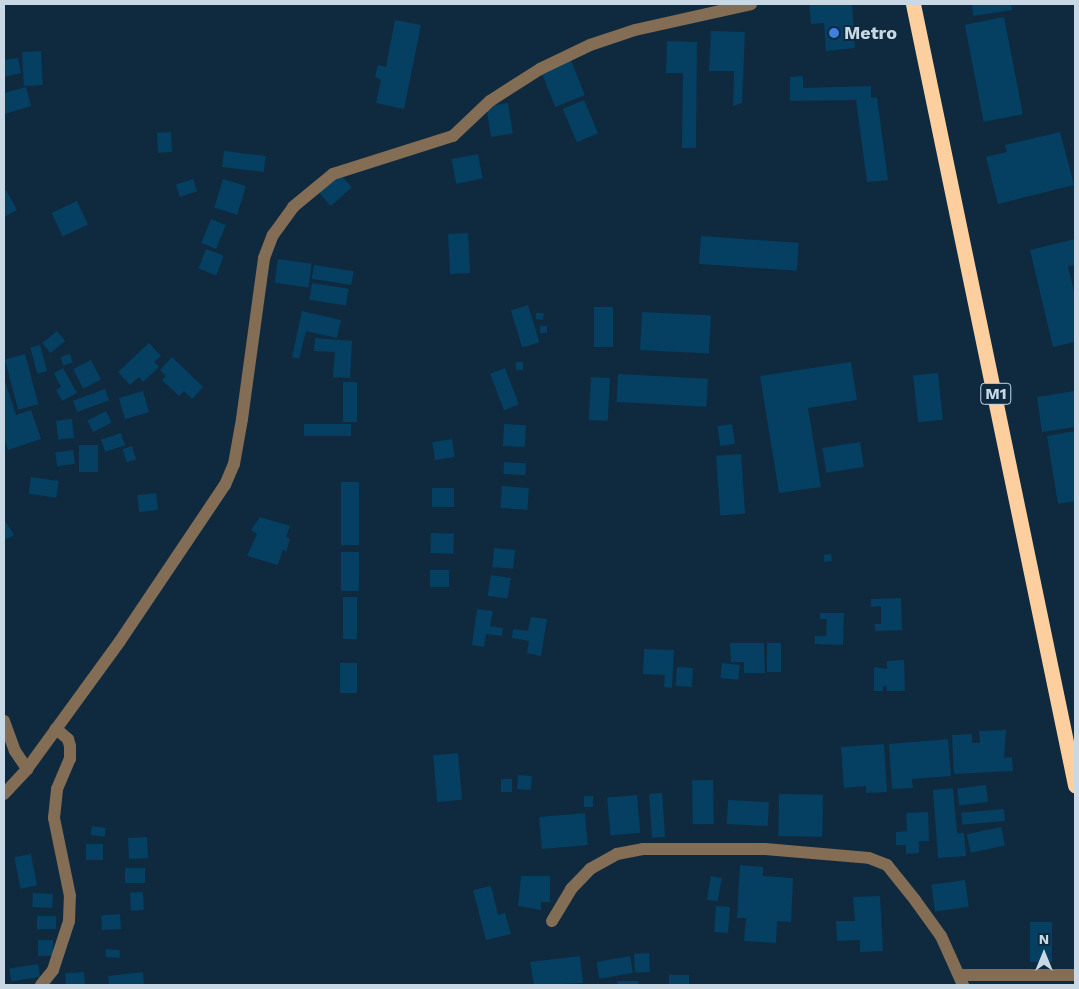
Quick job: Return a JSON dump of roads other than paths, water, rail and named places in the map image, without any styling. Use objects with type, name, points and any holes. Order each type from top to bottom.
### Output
[{"type":"highway","name":"M1","points":[[913,4],[1075,785]]},
{"type":"street","points":[[4,794],[27,769],[56,729],[225,485],[234,464],[242,420],[264,258],[273,235],[293,207],[333,174],[453,136],[490,101],[540,69],[590,45],[636,30],[751,4]]},
{"type":"street","points":[[4,721],[15,751],[27,769]]},
{"type":"street","points":[[41,985],[53,970],[69,921],[70,896],[54,818],[57,789],[70,759],[70,746],[68,739],[56,729]]},
{"type":"street","points":[[552,921],[571,889],[584,876],[617,854],[642,850],[764,850],[869,858],[886,865],[915,900],[941,936],[961,980],[1075,975]]},
{"type":"place","name":"Metro","points":[[834,33]]}]
